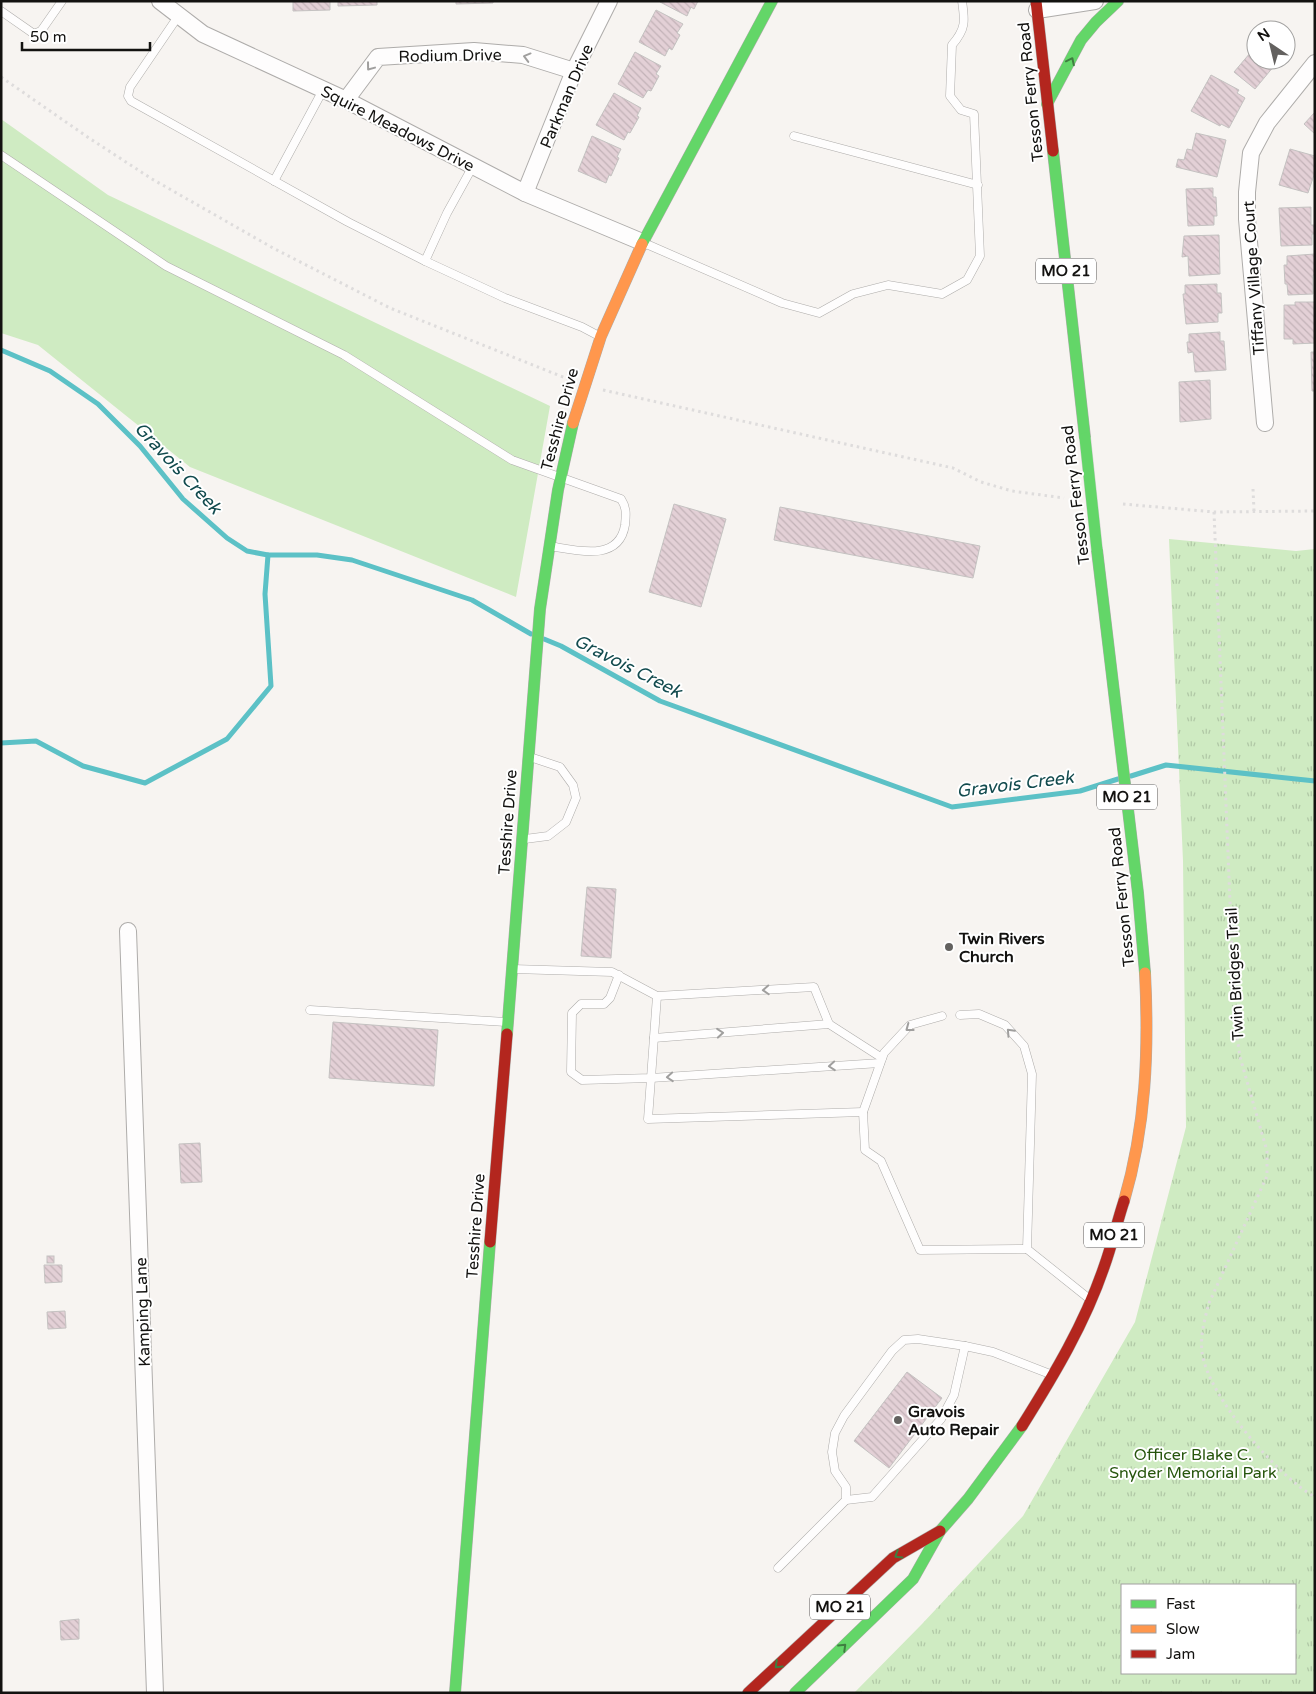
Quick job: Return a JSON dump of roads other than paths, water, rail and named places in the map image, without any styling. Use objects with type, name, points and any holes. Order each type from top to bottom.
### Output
[{"type":"main road","name":"Tesshire Drive","points":[[455,1693],[540,609],[547,545],[570,433],[615,300],[642,242],[772,1]]},
{"type":"main road","points":[[1047,104],[1070,63],[1080,40],[1118,1]]},
{"type":"main road","name":"Tesson Ferry Road","points":[[795,1693],[913,1579],[940,1531],[994,1467],[1054,1375],[1091,1300],[1116,1231],[1127,1189],[1142,1109],[1147,1055],[1145,963],[1036,6]]},
{"type":"main road","name":"Tesson Ferry Road","points":[[748,1693],[893,1558],[940,1531]]},
{"type":"street","name":"Squire Meadows Drive","points":[[160,1],[203,34],[346,100],[525,193],[642,242]]},
{"type":"street","name":"Parkman Drive","points":[[525,193],[574,71],[609,1]]},
{"type":"street","points":[[1036,6],[1095,1]]},
{"type":"street","name":"Rodium Drive","points":[[346,100],[378,57],[474,51],[522,55],[574,71]]},
{"type":"street","name":"Tiffany Village Court","points":[[1265,423],[1247,219],[1247,192],[1251,153],[1267,123],[1315,63]]},
{"type":"street","name":"Kamping Lane","points":[[128,931],[155,1693]]},
{"type":"lane","points":[[1,11],[34,34],[41,31],[62,1]]},
{"type":"lane","points":[[642,242],[782,303],[819,313],[853,294],[888,285],[942,294],[967,280],[980,256],[974,114],[961,110],[950,96],[952,45],[965,22],[962,1]]},
{"type":"lane","points":[[179,16],[130,87],[128,96],[131,102],[348,222],[425,261],[505,298],[582,327],[601,337]]},
{"type":"lane","points":[[274,181],[323,90]]},
{"type":"lane","points":[[794,136],[978,185]]},
{"type":"lane","points":[[1,156],[166,266],[344,355],[512,460],[621,499],[625,505],[624,530],[618,543],[599,551],[586,552],[547,545]]},
{"type":"lane","points":[[425,261],[447,213],[474,166]]},
{"type":"lane","points":[[522,840],[548,836],[566,822],[576,798],[573,785],[560,767],[529,756]]},
{"type":"lane","points":[[512,969],[612,972],[657,996],[814,987],[829,1024],[882,1058]]},
{"type":"lane","points":[[619,975],[610,998],[604,1004],[581,1004],[572,1013],[571,1072],[582,1080],[651,1078],[882,1058]]},
{"type":"lane","points":[[657,996],[648,1119],[863,1112]]},
{"type":"lane","points":[[310,1010],[508,1022]]},
{"type":"lane","points":[[960,1015],[979,1014],[1005,1025],[1024,1046],[1032,1074],[1027,1249]]},
{"type":"lane","points":[[942,1016],[910,1025],[882,1058],[863,1112],[865,1150],[881,1161],[920,1250],[1027,1249],[1091,1300]]},
{"type":"lane","points":[[654,1038],[829,1024]]},
{"type":"lane","points":[[846,1500],[846,1487],[835,1471],[832,1452],[835,1433],[844,1416],[892,1351],[904,1340],[927,1340],[993,1352],[1054,1375]]},
{"type":"lane","points":[[778,1568],[846,1500],[872,1497],[940,1419],[954,1396],[965,1346]]},
{"type":"waterway","name":"Gravois Creek","points":[[1,350],[50,371],[98,404],[140,446],[183,499],[227,538],[247,551],[268,555],[317,555],[352,560],[472,600],[531,634]]},
{"type":"waterway","points":[[1,743],[36,741],[83,766],[145,783],[227,739],[271,686],[265,594],[268,555]]},
{"type":"waterway","name":"Gravois Creek","points":[[544,639],[561,646],[660,701],[952,807],[1080,791],[1118,779]]},
{"type":"waterway","name":"Gravois Creek","points":[[1131,776],[1166,765],[1315,781]]},
{"type":"place","name":"Twin Rivers Church","points":[[949,947]]},
{"type":"place","name":"Gravois Auto Repair","points":[[898,1420]]},
{"type":"park label","name":"Officer Blake C. Snyder Memorial Park","points":[[1193,1463]]}]
